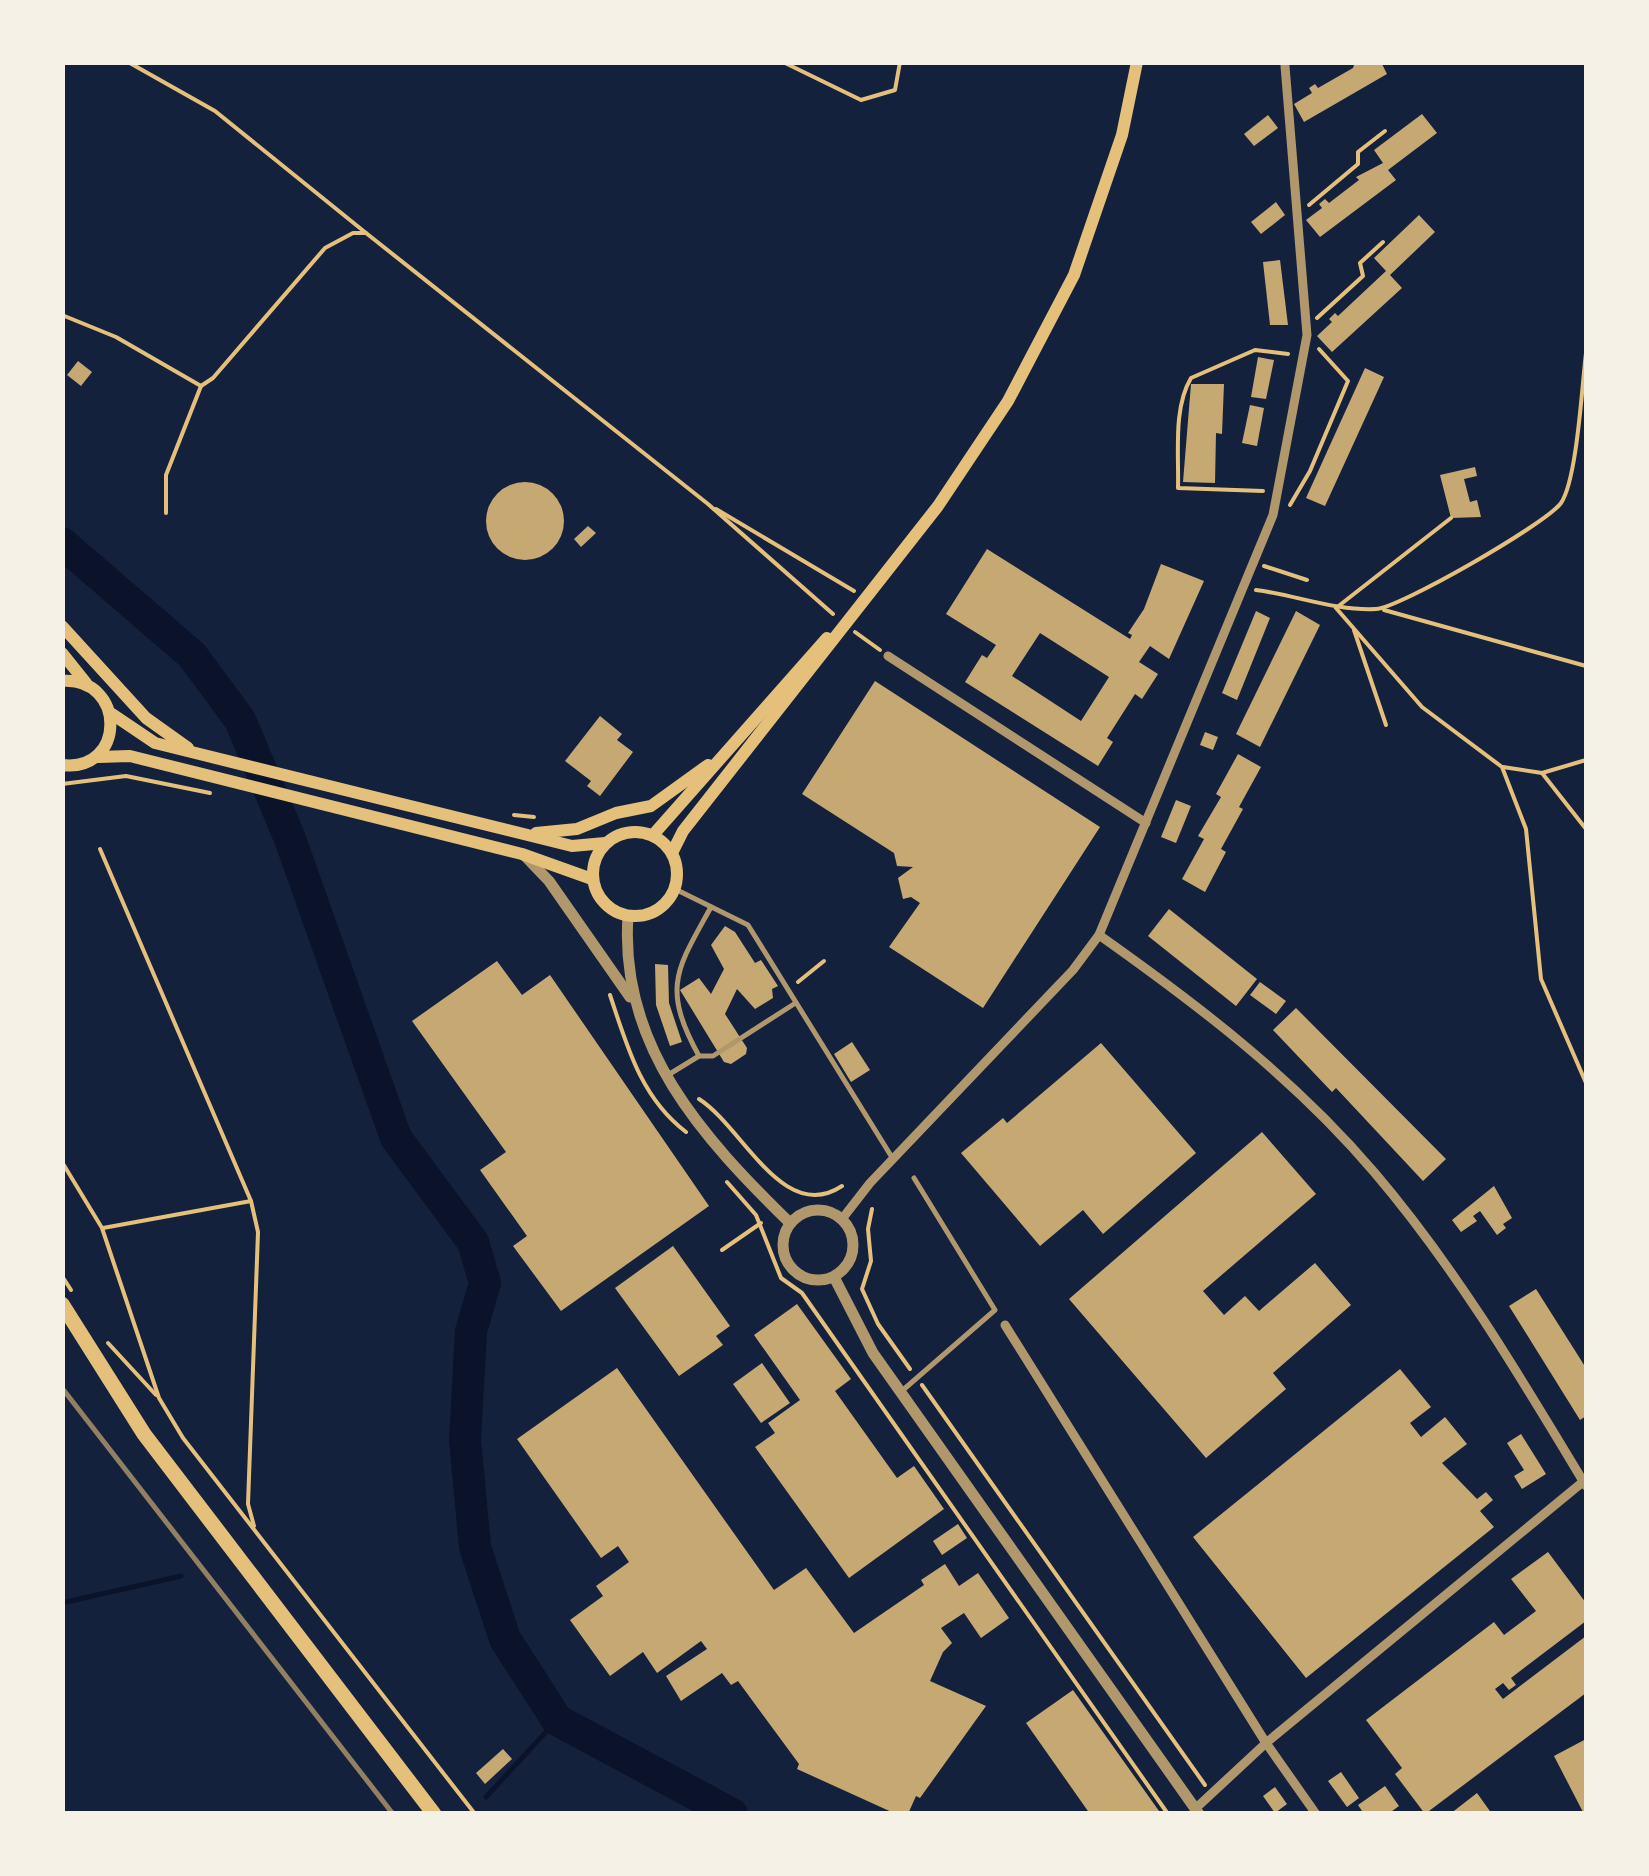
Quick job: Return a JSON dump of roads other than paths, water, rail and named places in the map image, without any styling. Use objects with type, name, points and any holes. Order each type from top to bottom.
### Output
[{"type":"main road","points":[[653,836],[863,602],[938,506],[1008,401],[1074,274],[1122,135],[1137,62]]},
{"type":"main road","points":[[62,626],[146,718],[198,755]]},
{"type":"main road","points":[[672,853],[683,831],[827,644]]},
{"type":"main road","points":[[62,653],[99,692],[112,714],[136,735],[198,755],[572,846],[605,843],[628,832],[653,836],[672,853],[676,864],[675,889],[652,914],[628,916],[604,904],[592,879],[594,860],[605,843]]},
{"type":"main road","points":[[62,681],[88,684]]},
{"type":"main road","points":[[62,766],[86,764],[98,757],[110,738],[112,714]]},
{"type":"main road","points":[[524,834],[577,829],[616,813],[651,806],[729,747]]},
{"type":"main road","points":[[98,757],[130,756],[522,854],[592,879]]},
{"type":"main road","points":[[70,1301],[155,1449],[434,1814]]},
{"type":"street","points":[[842,1219],[893,1159],[1073,970],[1098,935],[1255,563],[1273,515],[1307,332],[1285,66]]},
{"type":"street","points":[[888,656],[1146,823]]},
{"type":"street","points":[[522,854],[550,881],[632,1000],[652,1056],[666,1077],[742,1172],[790,1224]]},
{"type":"street","points":[[628,916],[632,1000]]},
{"type":"street","points":[[834,1277],[845,1306],[901,1392],[1197,1811],[1266,1743],[1585,1483],[1484,1319],[1374,1171],[1304,1098],[1232,1034],[1098,935]]},
{"type":"street","points":[[821,1210],[842,1219],[849,1228],[853,1250],[850,1261],[834,1277],[816,1280],[791,1268],[783,1241],[798,1216],[821,1210]]},
{"type":"street","points":[[1005,1325],[1266,1743],[1316,1814]]},
{"type":"lane","points":[[675,889],[748,925],[893,1159]]},
{"type":"lane","points":[[700,1056],[681,1014],[677,970],[712,907]]},
{"type":"lane","points":[[666,1077],[700,1056],[712,1056],[794,1004]]},
{"type":"lane","points":[[901,1392],[995,1310],[914,1178]]},
{"type":"waterway","points":[[62,543],[192,655],[240,720],[290,839],[396,1138],[473,1242],[485,1283],[471,1331],[465,1440],[475,1547],[505,1639],[557,1720],[732,1814]]},
{"type":"waterway","points":[[62,1603],[181,1576]]},
{"type":"waterway","points":[[486,1797],[557,1720]]},
{"type":"railway","points":[[62,1388],[393,1814]]}]
